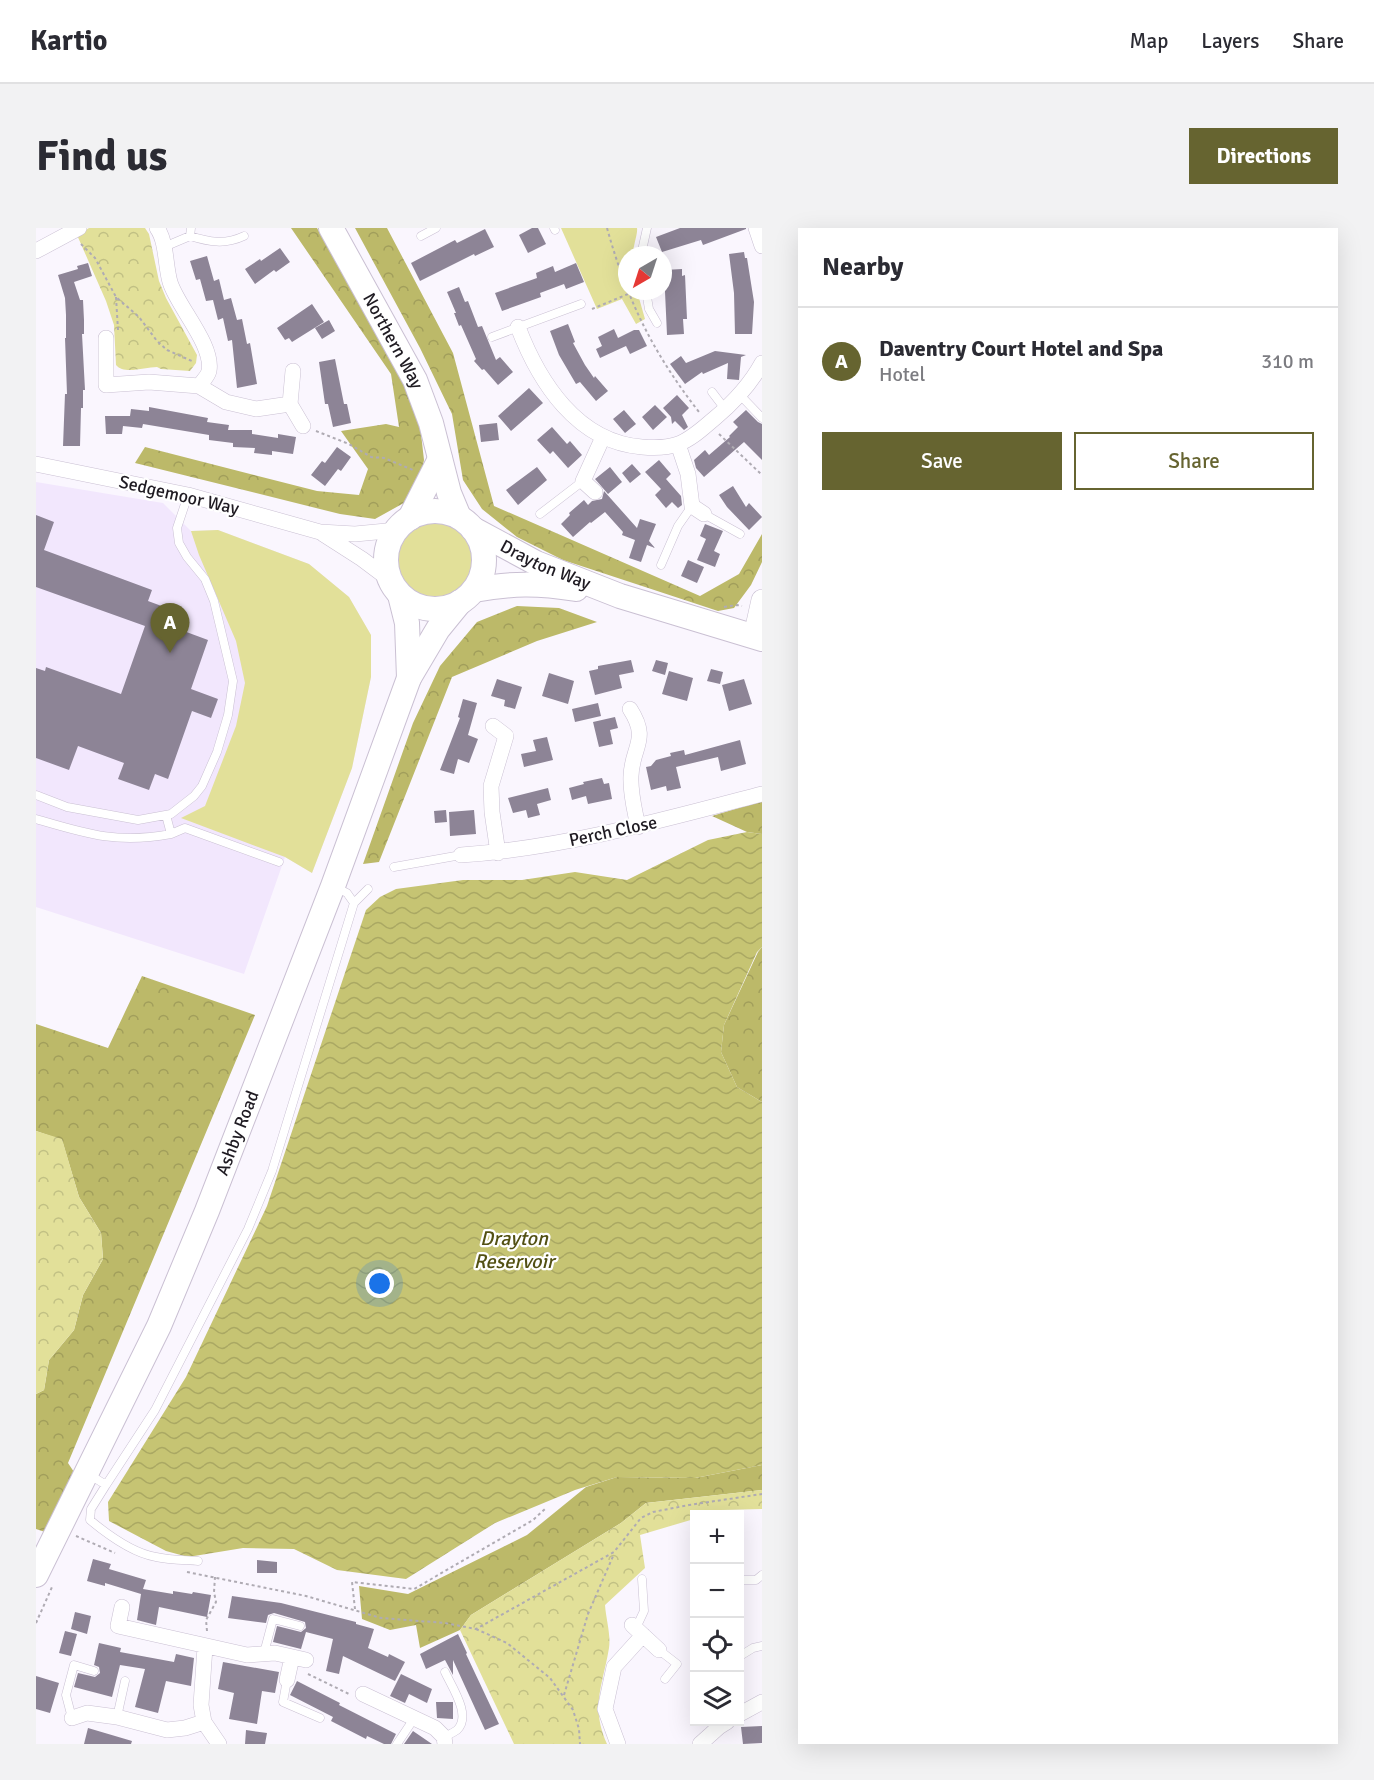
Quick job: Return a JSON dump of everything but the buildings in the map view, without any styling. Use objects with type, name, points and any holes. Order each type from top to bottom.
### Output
[{"type":"main road","name":"Northern Way","points":[[331,228],[415,380],[425,402],[449,493],[466,523]]},
{"type":"main road","points":[[403,524],[426,512],[443,512],[466,523],[481,543],[484,559],[482,575],[467,596],[440,609],[424,608],[409,601],[395,587],[386,562],[388,545],[403,524],[440,459]]},
{"type":"main road","name":"Drayton Way","points":[[466,523],[536,563],[620,596],[758,638]]},
{"type":"main road","name":"Drayton Way","points":[[467,596],[516,583],[548,585],[620,596]]},
{"type":"main road","name":"Ashby Road","points":[[395,587],[407,623],[409,678]]},
{"type":"main road","name":"Ashby Road","points":[[36,1575],[96,1479],[207,1210],[333,886],[409,678],[438,629],[467,596]]},
{"type":"street","points":[[157,228],[164,247],[170,284],[201,336],[208,360],[209,372],[199,386]]},
{"type":"street","points":[[756,228],[762,246]]},
{"type":"street","points":[[36,251],[73,232]]},
{"type":"street","points":[[518,327],[536,367],[557,399],[575,418],[603,437],[632,446],[656,448],[678,444],[709,424],[740,395],[762,363]]},
{"type":"street","points":[[106,343],[106,385],[149,382],[199,386],[226,402],[256,409],[290,404]]},
{"type":"street","points":[[293,371],[290,404],[303,426]]},
{"type":"street","points":[[595,492],[583,481],[603,437]]},
{"type":"street","points":[[678,444],[698,510]]},
{"type":"street","name":"Sedgemoor Way","points":[[36,464],[188,495],[320,532],[356,534],[403,524]]},
{"type":"street","name":"Sedgemoor Way","points":[[320,532],[362,559],[395,587]]},
{"type":"street","points":[[758,638],[761,606]]},
{"type":"street","points":[[630,709],[639,722],[641,731],[631,777],[638,827]]},
{"type":"street","points":[[493,726],[506,736],[491,786],[498,853]]},
{"type":"street","name":"Perch Close","points":[[461,855],[498,853],[638,827],[762,794]]},
{"type":"street","points":[[122,1607],[118,1626],[247,1655],[275,1653],[299,1659],[287,1680]]},
{"type":"street","points":[[618,1744],[605,1709],[614,1667],[637,1629],[659,1650]]},
{"type":"street","points":[[208,1647],[201,1705],[204,1722],[219,1744]]},
{"type":"street","points":[[363,1694],[435,1728],[444,1741]]},
{"type":"street","points":[[744,1712],[762,1702]]},
{"type":"street","points":[[72,1718],[87,1713],[117,1717],[167,1730],[185,1728],[204,1722]]},
{"type":"street","points":[[700,1744],[721,1726]]},
{"type":"lane","points":[[421,236],[436,228]]},
{"type":"lane","points":[[643,246],[647,228]]},
{"type":"lane","points":[[164,247],[191,232],[219,243],[233,241],[244,236]]},
{"type":"lane","points":[[648,300],[649,309],[657,322]]},
{"type":"lane","points":[[492,337],[581,304]]},
{"type":"lane","points":[[712,392],[725,409]]},
{"type":"lane","points":[[740,395],[762,418]]},
{"type":"lane","points":[[540,514],[583,481]]},
{"type":"lane","points":[[36,795],[67,807],[138,820],[166,815],[183,806],[202,786],[217,752],[228,715],[233,681],[214,602],[205,579],[179,543],[177,528],[188,495]]},
{"type":"lane","points":[[661,565],[678,526],[698,510],[740,534]]},
{"type":"lane","points":[[166,815],[171,834]]},
{"type":"lane","points":[[36,819],[93,836],[112,838],[171,834],[185,828],[279,862]]},
{"type":"lane","points":[[394,867],[461,855]]},
{"type":"lane","points":[[333,886],[347,893],[354,903]]},
{"type":"lane","points":[[198,1561],[154,1557],[131,1548],[101,1529],[90,1520],[96,1479],[155,1410],[248,1229],[272,1171],[354,903],[368,889]]},
{"type":"lane","points":[[744,1580],[756,1580],[762,1575]]},
{"type":"lane","points":[[637,1629],[644,1611],[642,1578]]},
{"type":"lane","points":[[264,1653],[273,1619],[300,1626]]},
{"type":"lane","points":[[744,1654],[762,1646]]},
{"type":"lane","points":[[659,1650],[676,1664],[664,1678]]},
{"type":"lane","points":[[72,1718],[66,1695],[74,1665],[94,1671]]},
{"type":"lane","points":[[444,1741],[457,1730],[463,1721],[462,1709],[445,1672]]},
{"type":"lane","points":[[287,1680],[283,1702],[320,1718]]},
{"type":"lane","points":[[117,1717],[125,1681]]},
{"type":"lane","points":[[397,1744],[415,1717]]},
{"type":"path","points":[[73,232],[95,258],[116,297],[139,317],[167,350],[189,359],[209,372]]},
{"type":"path","points":[[106,343],[115,343],[116,297]]},
{"type":"path","points":[[587,311],[618,298]]},
{"type":"path","points":[[709,424],[762,475]]},
{"type":"path","points":[[303,426],[349,444],[371,457],[384,458],[415,471]]},
{"type":"path","points":[[720,607],[737,604],[761,606]]},
{"type":"path","points":[[564,1695],[588,1614],[614,1552],[641,1518],[653,1512],[762,1494]]},
{"type":"path","points":[[355,1610],[352,1582],[414,1588],[533,1520],[545,1509]]},
{"type":"path","points":[[72,1534],[123,1557]]},
{"type":"path","points":[[476,1629],[614,1552]]},
{"type":"path","points":[[185,1572],[306,1596],[381,1618],[445,1623],[476,1629],[507,1643],[550,1678],[573,1710],[579,1729],[580,1744]]},
{"type":"path","points":[[208,1647],[206,1620],[215,1607],[215,1577]]},
{"type":"path","points":[[299,1659],[301,1666],[310,1676],[360,1699],[363,1694]]},
{"type":"shaded area","points":[[36,482],[163,503],[191,531],[218,530],[309,564],[349,597],[371,635],[371,677],[352,768],[312,873],[285,857],[244,974],[36,907]]},
{"type":"green space","points":[[89,228],[145,228],[149,234],[159,281],[197,355],[196,363],[190,371],[157,367],[124,370],[116,365],[114,325],[77,235]]},
{"type":"green space","points":[[291,228],[317,228],[399,374],[419,416],[424,460],[421,475],[411,499],[375,519],[340,514],[135,463],[145,447],[317,491],[359,495],[368,469],[341,431],[386,424],[399,427],[391,374]]},
{"type":"green space","points":[[355,228],[387,228],[453,353],[494,506],[700,596],[739,574],[762,534],[762,562],[751,585],[734,608],[718,611],[563,560],[517,537],[482,509],[463,480],[452,414],[420,348]]},
{"type":"green space","points":[[561,228],[637,228],[634,246],[618,246],[620,300],[597,309]]},
{"type":"green space","points":[[623,300],[640,300],[645,319],[636,324]]},
{"type":"green space","points":[[428,522],[442,522],[456,528],[467,539],[473,553],[470,575],[462,587],[442,598],[428,598],[414,592],[403,581],[397,567],[397,553],[403,539],[414,528]]},
{"type":"green space","points":[[218,530],[309,564],[349,597],[371,635],[371,677],[352,768],[312,873],[285,857],[181,818],[205,806],[236,726],[245,683],[236,641],[191,531]]},
{"type":"green space","points":[[517,606],[559,608],[597,622],[537,641],[452,677],[379,862],[363,864],[413,723],[440,666],[477,622]]},
{"type":"green space","points":[[762,801],[762,834],[747,832],[712,816]]},
{"type":"green space","points":[[762,947],[762,1102],[737,1087],[721,1052],[724,1025]]},
{"type":"green space","points":[[142,976],[255,1015],[68,1463],[76,1475],[48,1533],[36,1529],[36,1394],[44,1390],[49,1360],[74,1330],[83,1295],[103,1259],[101,1233],[79,1197],[62,1140],[36,1131],[36,1024],[108,1048]]},
{"type":"green space","points":[[36,1131],[62,1139],[79,1197],[101,1233],[103,1259],[83,1295],[74,1330],[49,1360],[44,1390],[36,1394]]},
{"type":"green space","points":[[762,1465],[762,1490],[646,1503],[621,1523],[471,1615],[460,1630],[420,1648],[416,1625],[390,1630],[362,1619],[359,1586],[408,1594],[527,1535],[586,1487],[617,1477],[695,1478]]},
{"type":"green space","points":[[762,1490],[762,1509],[690,1510],[690,1520],[640,1535],[645,1568],[605,1605],[609,1643],[599,1696],[599,1718],[607,1744],[514,1744],[460,1630],[471,1615],[621,1523],[646,1503]]},
{"type":"water","name":"Drayton Reservoir","points":[[747,832],[762,834],[762,947],[757,952],[724,1025],[721,1052],[737,1087],[762,1102],[762,1465],[695,1478],[617,1477],[575,1490],[495,1523],[406,1579],[337,1570],[294,1549],[243,1548],[188,1557],[166,1551],[109,1521],[108,1502],[186,1377],[267,1206],[366,910],[380,897],[396,889],[463,880],[522,880],[575,872],[627,880],[708,840]]},
{"type":"place","name":"Daventry Court Hotel and Spa","points":[[170,653]]}]
